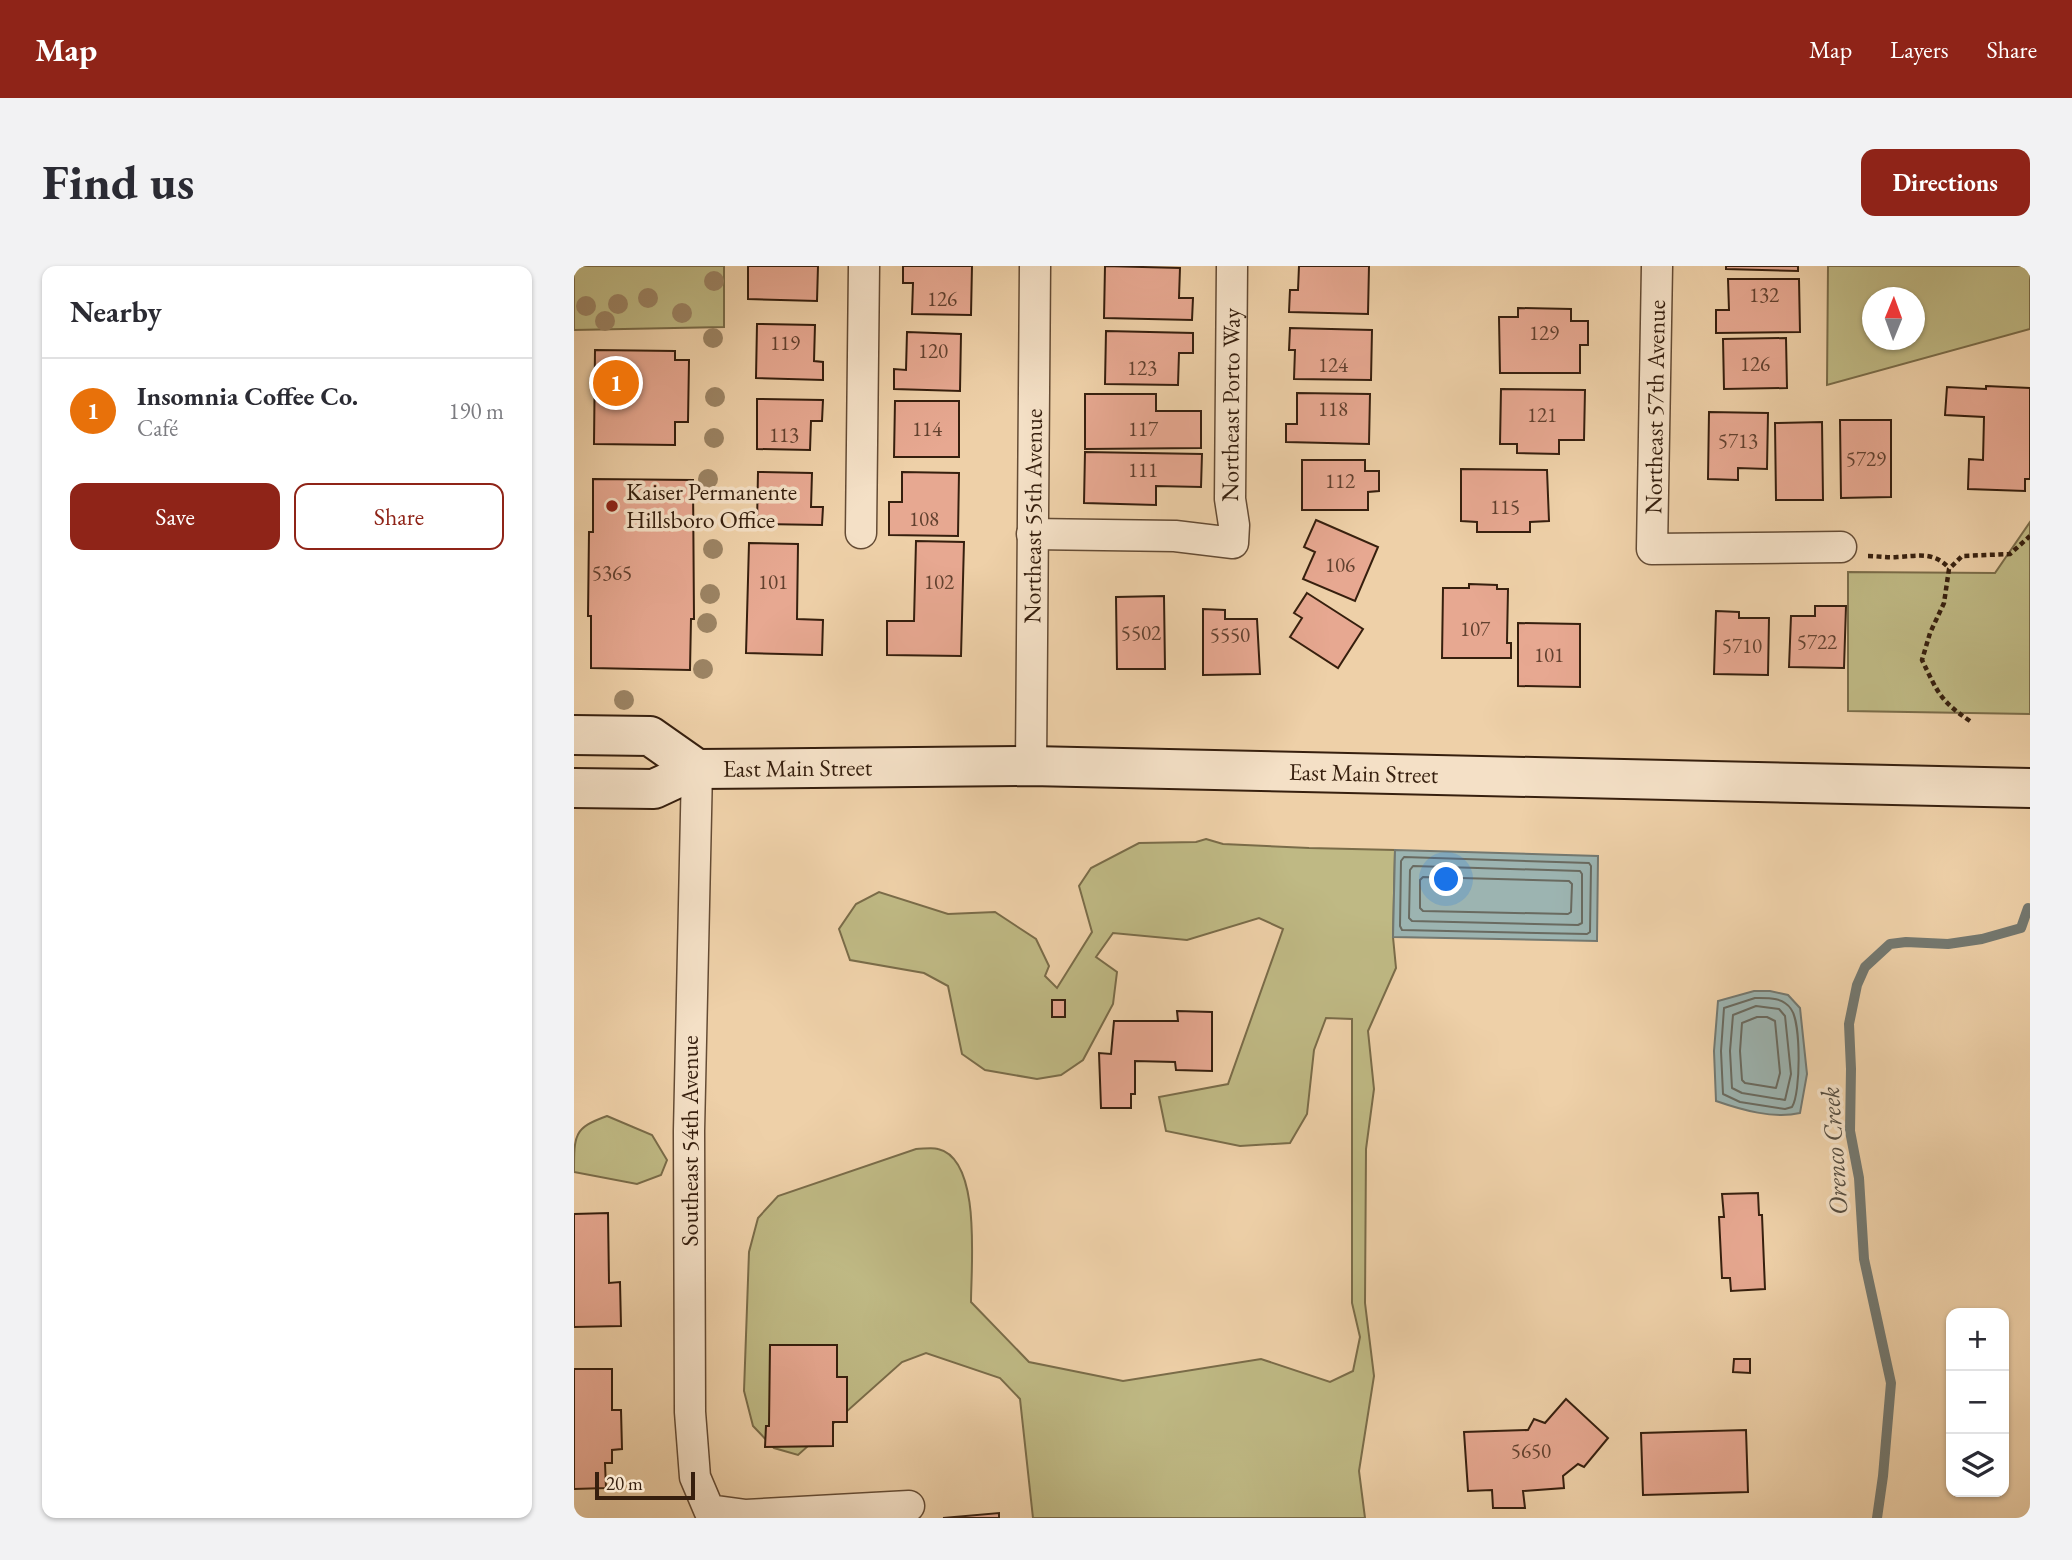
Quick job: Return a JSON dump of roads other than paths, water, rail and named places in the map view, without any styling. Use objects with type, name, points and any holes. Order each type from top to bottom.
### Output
[{"type":"main road","name":"East Main Street","points":[[574,735],[650,736],[696,769]]},
{"type":"main road","name":"East Main Street","points":[[574,788],[654,789],[696,769],[1031,766],[2030,788]]},
{"type":"street","points":[[861,533],[864,266]]},
{"type":"street","name":"Northeast 55th Avenue","points":[[1031,766],[1035,266]]},
{"type":"street","name":"Northeast Porto Way","points":[[1032,534],[1175,536],[1233,543],[1234,525],[1230,499],[1232,266]]},
{"type":"street","name":"Northeast 57th Avenue","points":[[1657,266],[1652,549],[1842,547]]},
{"type":"street","name":"Southeast 54th Avenue","points":[[696,769],[689,1131],[690,1412],[695,1476],[709,1510],[747,1515],[909,1506]]},
{"type":"water","points":[[1395,850],[1598,856],[1597,941],[1393,937]]},
{"type":"water","points":[[1754,991],[1788,995],[1800,1008],[1807,1074],[1800,1113],[1768,1114],[1716,1101],[1714,1051],[1718,1001]]},
{"type":"waterway","name":"Orenco Creek","points":[[1877,1518],[1891,1383],[1864,1259],[1859,1178],[1850,1131],[1849,1024],[1857,985],[1865,967],[1890,944],[1948,944],[1982,939],[2021,928],[2028,908]]},
{"type":"place","name":"Insomnia Coffee Co.","points":[[616,383]]},
{"type":"place","name":"Kaiser Permanente Hillsboro Office","points":[[612,506]]}]
